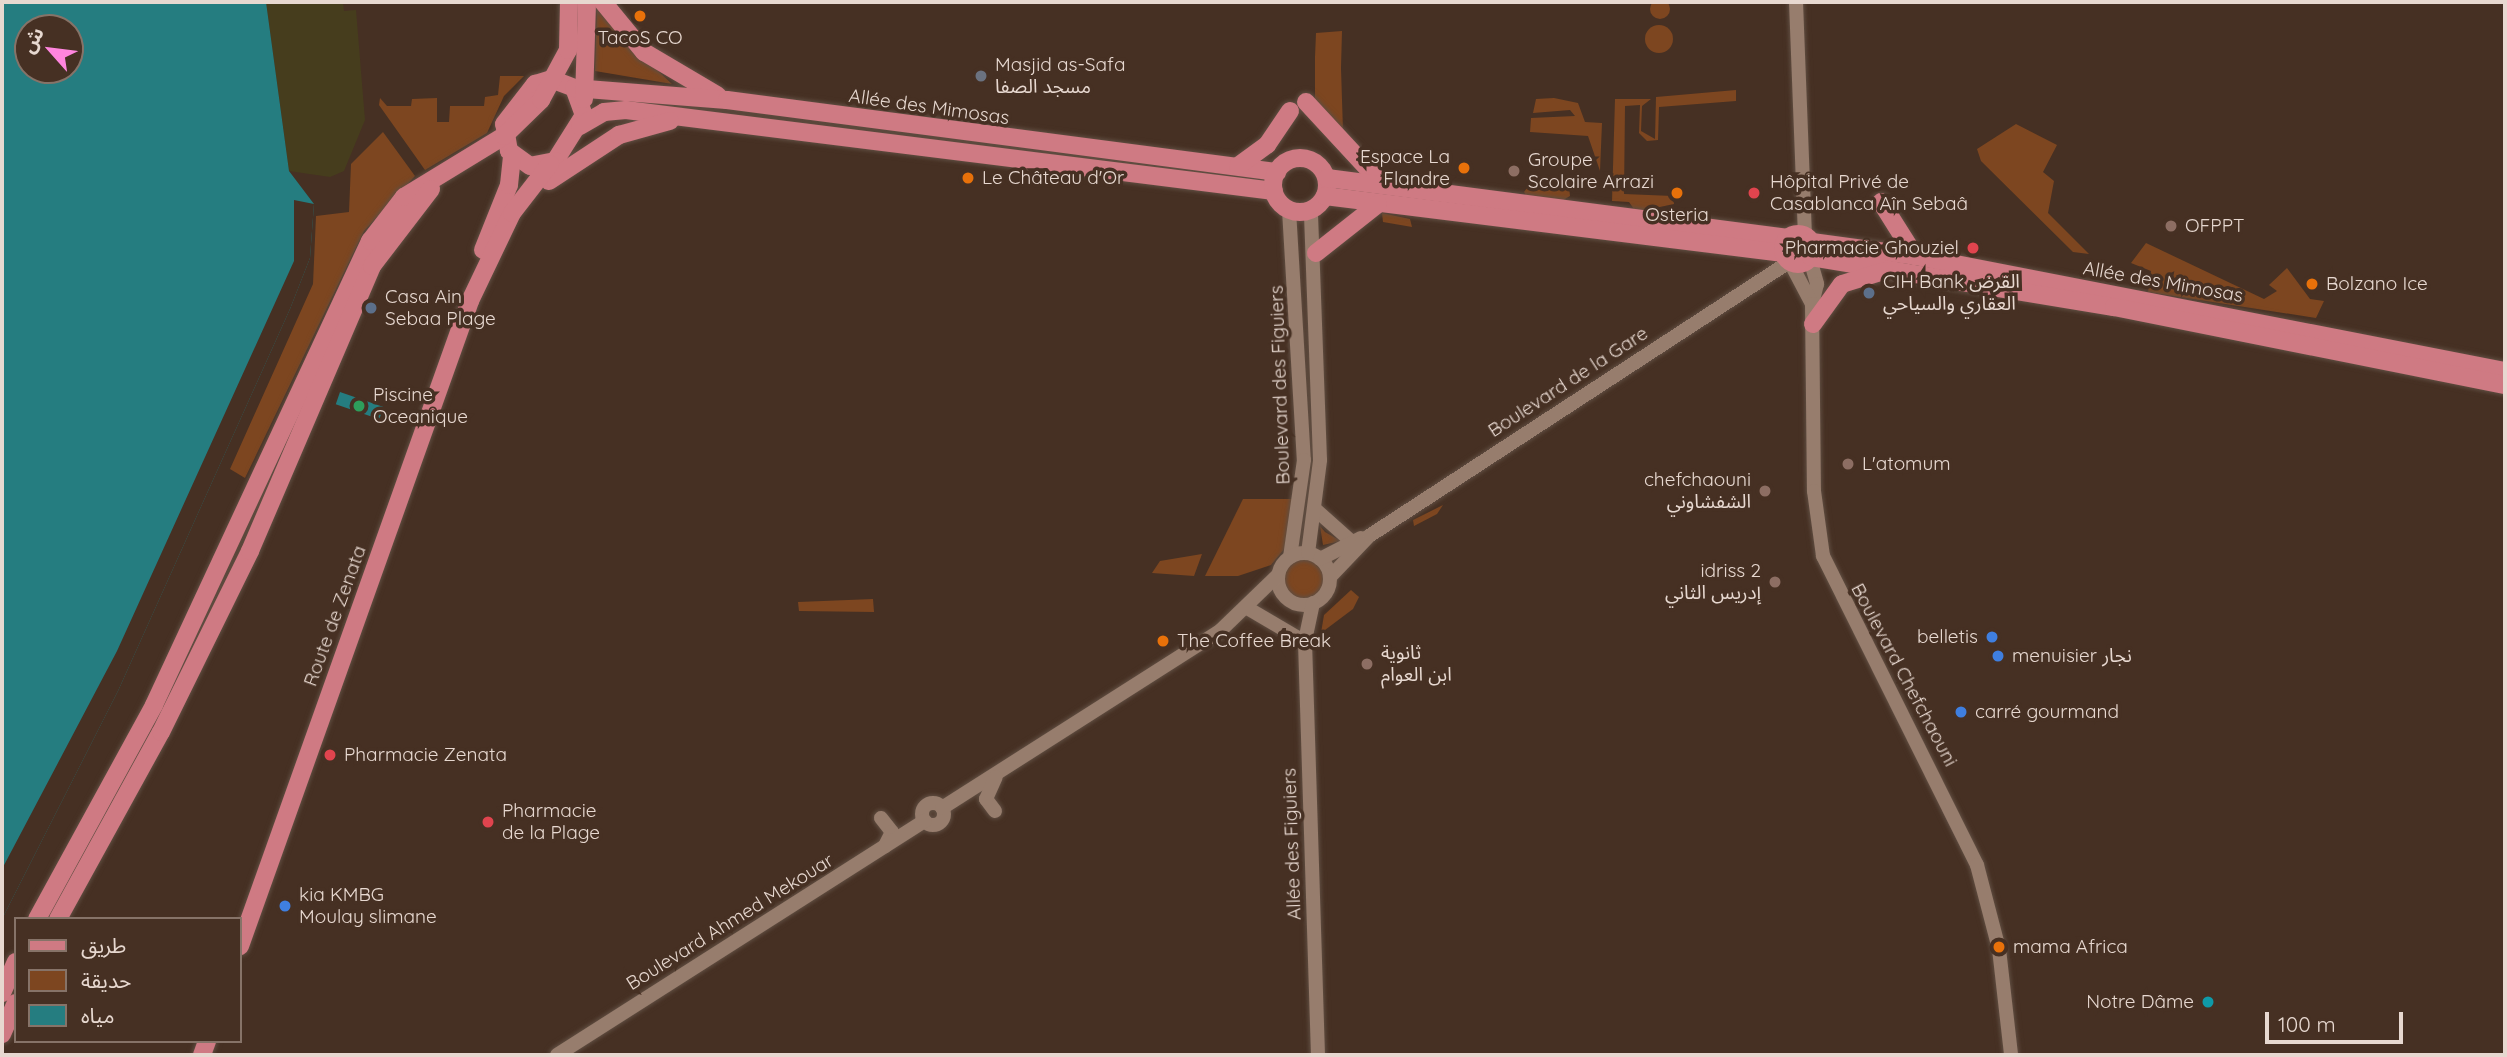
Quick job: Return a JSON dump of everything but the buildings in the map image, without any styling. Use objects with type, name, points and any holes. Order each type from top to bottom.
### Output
[{"type":"main road","points":[[561,2],[569,86],[580,126],[619,110],[1274,191],[1289,210],[1311,211],[1326,187],[1303,158],[1277,172],[1274,191]]},
{"type":"main road","points":[[569,2],[569,86]]},
{"type":"main road","points":[[569,86],[578,2]]},
{"type":"main road","points":[[59,917],[161,732],[250,551],[380,251],[429,190],[507,146],[540,118],[569,86],[587,2]]},
{"type":"main road","points":[[603,2],[660,65],[727,100]]},
{"type":"main road","name":"Route de Zenata","points":[[242,940],[509,185],[507,146],[512,112],[535,84],[569,86]]},
{"type":"main road","name":"Allée des Mimosas","points":[[569,86],[727,100],[1277,172]]},
{"type":"main road","points":[[1306,102],[1382,184]]},
{"type":"main road","points":[[1238,166],[1267,145],[1290,111]]},
{"type":"main road","points":[[508,222],[584,153],[637,128],[685,119]]},
{"type":"main road","name":"Route de Zenata","points":[[470,301],[508,222],[580,126]]},
{"type":"main road","points":[[507,146],[530,166],[550,164]]},
{"type":"main road","points":[[38,917],[154,705],[370,241],[404,197],[507,146]]},
{"type":"main road","name":"Allée des Mimosas","points":[[1326,187],[1382,184],[1798,250],[2505,385]]},
{"type":"main road","name":"Allée des Mimosas","points":[[1326,187],[1378,204],[1798,250],[1915,256],[2505,371]]},
{"type":"main road","points":[[1881,202],[1915,256]]},
{"type":"main road","points":[[1316,253],[1378,204]]},
{"type":"main road","points":[[1813,324],[1842,284],[1892,269]]},
{"type":"main road","points":[[2,993],[14,966]]},
{"type":"main road","points":[[2,1034],[14,1007]]},
{"type":"street","name":"Boulevard Chefchaouni","points":[[1796,2],[1801,211],[1798,250],[1812,304],[1814,491],[1823,556],[1977,865],[1999,949],[2011,1055]]},
{"type":"street","name":"Boulevard des Figuiers","points":[[1289,210],[1304,460],[1290,557]]},
{"type":"street","name":"Boulevard des Figuiers","points":[[1311,211],[1316,253],[1314,556]]},
{"type":"street","name":"Boulevard de la Gare","points":[[1330,577],[1369,536],[1798,250]]},
{"type":"street","points":[[1316,510],[1352,541]]},
{"type":"street","name":"Boulevard de la Gare","points":[[1314,556],[1369,536]]},
{"type":"street","points":[[995,811],[986,799],[999,773],[1249,609],[1290,557],[1314,556],[1330,577],[1326,593],[1314,603],[1290,601],[1249,609]]},
{"type":"street","points":[[1278,575],[1290,601]]},
{"type":"street","name":"Allée des Figuiers","points":[[1290,601],[1305,637]]},
{"type":"street","name":"Allée des Figuiers","points":[[1314,603],[1305,637],[1318,1055]]},
{"type":"street","points":[[1249,609],[1305,637]]},
{"type":"street","name":"Boulevard Ahmed Mekouar","points":[[557,1055],[925,821],[940,822],[942,808],[999,773]]},
{"type":"street","points":[[881,818],[892,832],[885,846]]},
{"type":"green space","points":[[1660,-1],[1667,2],[1670,9],[1667,16],[1660,19],[1653,16],[1650,9],[1653,2]]},
{"type":"green space","points":[[597,5],[627,42],[672,84],[595,71]]},
{"type":"green space","points":[[1659,25],[1669,29],[1673,39],[1669,49],[1659,53],[1649,49],[1645,39],[1649,29]]},
{"type":"green space","points":[[1342,31],[1343,131],[1315,101],[1316,33]]},
{"type":"green space","points":[[500,76],[524,76],[504,96],[487,133],[425,170],[379,105],[380,98],[387,106],[411,106],[412,99],[437,98],[437,122],[449,122],[450,106],[484,106],[485,97],[498,95]]},
{"type":"green space","points":[[1736,90],[1736,101],[1659,107],[1658,140],[1647,141],[1639,133],[1640,105],[1625,106],[1624,194],[1673,196],[1674,204],[1636,212],[1629,202],[1612,201],[1615,99],[1651,99],[1642,106],[1641,131],[1655,139],[1656,97]]},
{"type":"green space","points":[[1554,98],[1578,103],[1585,122],[1602,123],[1600,171],[1588,136],[1530,132],[1531,118],[1575,116],[1570,110],[1533,113],[1536,99]]},
{"type":"green space","points":[[2016,124],[2057,145],[2043,172],[2054,181],[2048,213],[2089,254],[2073,252],[1981,161],[1977,149]]},
{"type":"green space","points":[[383,132],[415,176],[364,231],[245,478],[230,469],[313,284],[316,216],[349,212],[351,164]]},
{"type":"green space","points":[[1530,184],[1569,187],[1570,196],[1558,203],[1528,198],[1524,192]]},
{"type":"green space","points":[[1382,213],[1410,219],[1412,227],[1383,222]]},
{"type":"green space","points":[[2146,243],[2264,299],[2277,291],[2269,285],[2287,268],[2310,299],[2324,301],[2316,318],[2148,292],[2151,271],[2131,263]]},
{"type":"green space","points":[[1243,499],[1297,499],[1290,542],[1271,565],[1238,576],[1205,576]]},
{"type":"green space","points":[[1443,505],[1437,514],[1414,526],[1413,520]]},
{"type":"green space","points":[[1320,526],[1325,532],[1341,541],[1323,545]]},
{"type":"green space","points":[[1202,554],[1194,576],[1152,573],[1160,561]]},
{"type":"green space","points":[[1304,557],[1319,563],[1325,578],[1319,593],[1304,599],[1289,593],[1283,578],[1289,563]]},
{"type":"green space","points":[[1351,590],[1359,597],[1353,609],[1321,633],[1324,615]]},
{"type":"green space","points":[[873,599],[874,612],[799,611],[798,602]]},
{"type":"sand","points":[[266,2],[343,2],[344,11],[356,10],[365,120],[344,171],[330,177],[289,171]]},
{"type":"water","points":[[2,2],[266,2],[289,171],[314,204],[310,258],[290,309],[118,691],[2,919]]},
{"type":"water","name":"Piscine Oceanique","points":[[340,392],[383,407],[379,419],[336,404]]},
{"type":"pier","points":[[294,200],[314,204],[310,258],[290,309],[118,691],[2,919],[2,869],[117,651],[294,261]]},
{"type":"place","name":"TacoS CO","points":[[640,16]]},
{"type":"place","name":"Masjid as-Safa مسجد الصفا","points":[[981,76]]},
{"type":"place","name":"Espace La Flandre","points":[[1464,168]]},
{"type":"place","name":"Groupe Scolaire Arrazi","points":[[1514,171]]},
{"type":"place","name":"Le Château d'Or","points":[[968,178]]},
{"type":"place","name":"Osteria","points":[[1677,193]]},
{"type":"place","name":"Hôpital Privé de Casablanca Aîn Sebaâ","points":[[1754,193]]},
{"type":"place","name":"OFPPT","points":[[2171,226]]},
{"type":"place","name":"Pharmacie Ghouziel","points":[[1973,248]]},
{"type":"place","name":"Bolzano Ice","points":[[2312,284]]},
{"type":"place","name":"CIH Bank القرض العقاري والسياحي","points":[[1869,293]]},
{"type":"place","name":"Casa Ain Sebaa Plage","points":[[371,308]]},
{"type":"place","name":"Piscine Oceanique","points":[[359,406]]},
{"type":"place","name":"L'atomum","points":[[1848,464]]},
{"type":"place","name":"chefchaouni الشفشاوني","points":[[1765,491]]},
{"type":"place","name":"idriss 2 إدريس الثاني","points":[[1775,582]]},
{"type":"place","name":"belletis","points":[[1992,637]]},
{"type":"place","name":"The Coffee Break","points":[[1163,641]]},
{"type":"place","name":"menuisier نجار","points":[[1998,656]]},
{"type":"place","name":"ثانوية ابن العوام","points":[[1367,664]]},
{"type":"place","name":"carré gourmand","points":[[1961,712]]},
{"type":"place","name":"Pharmacie Zenata","points":[[330,755]]},
{"type":"place","name":"Pharmacie de la Plage","points":[[488,822]]},
{"type":"place","name":"kia KMBG Moulay slimane","points":[[285,906]]},
{"type":"place","name":"mama Africa","points":[[1999,947]]},
{"type":"place","name":"Notre Dâme","points":[[2208,1002]]}]
